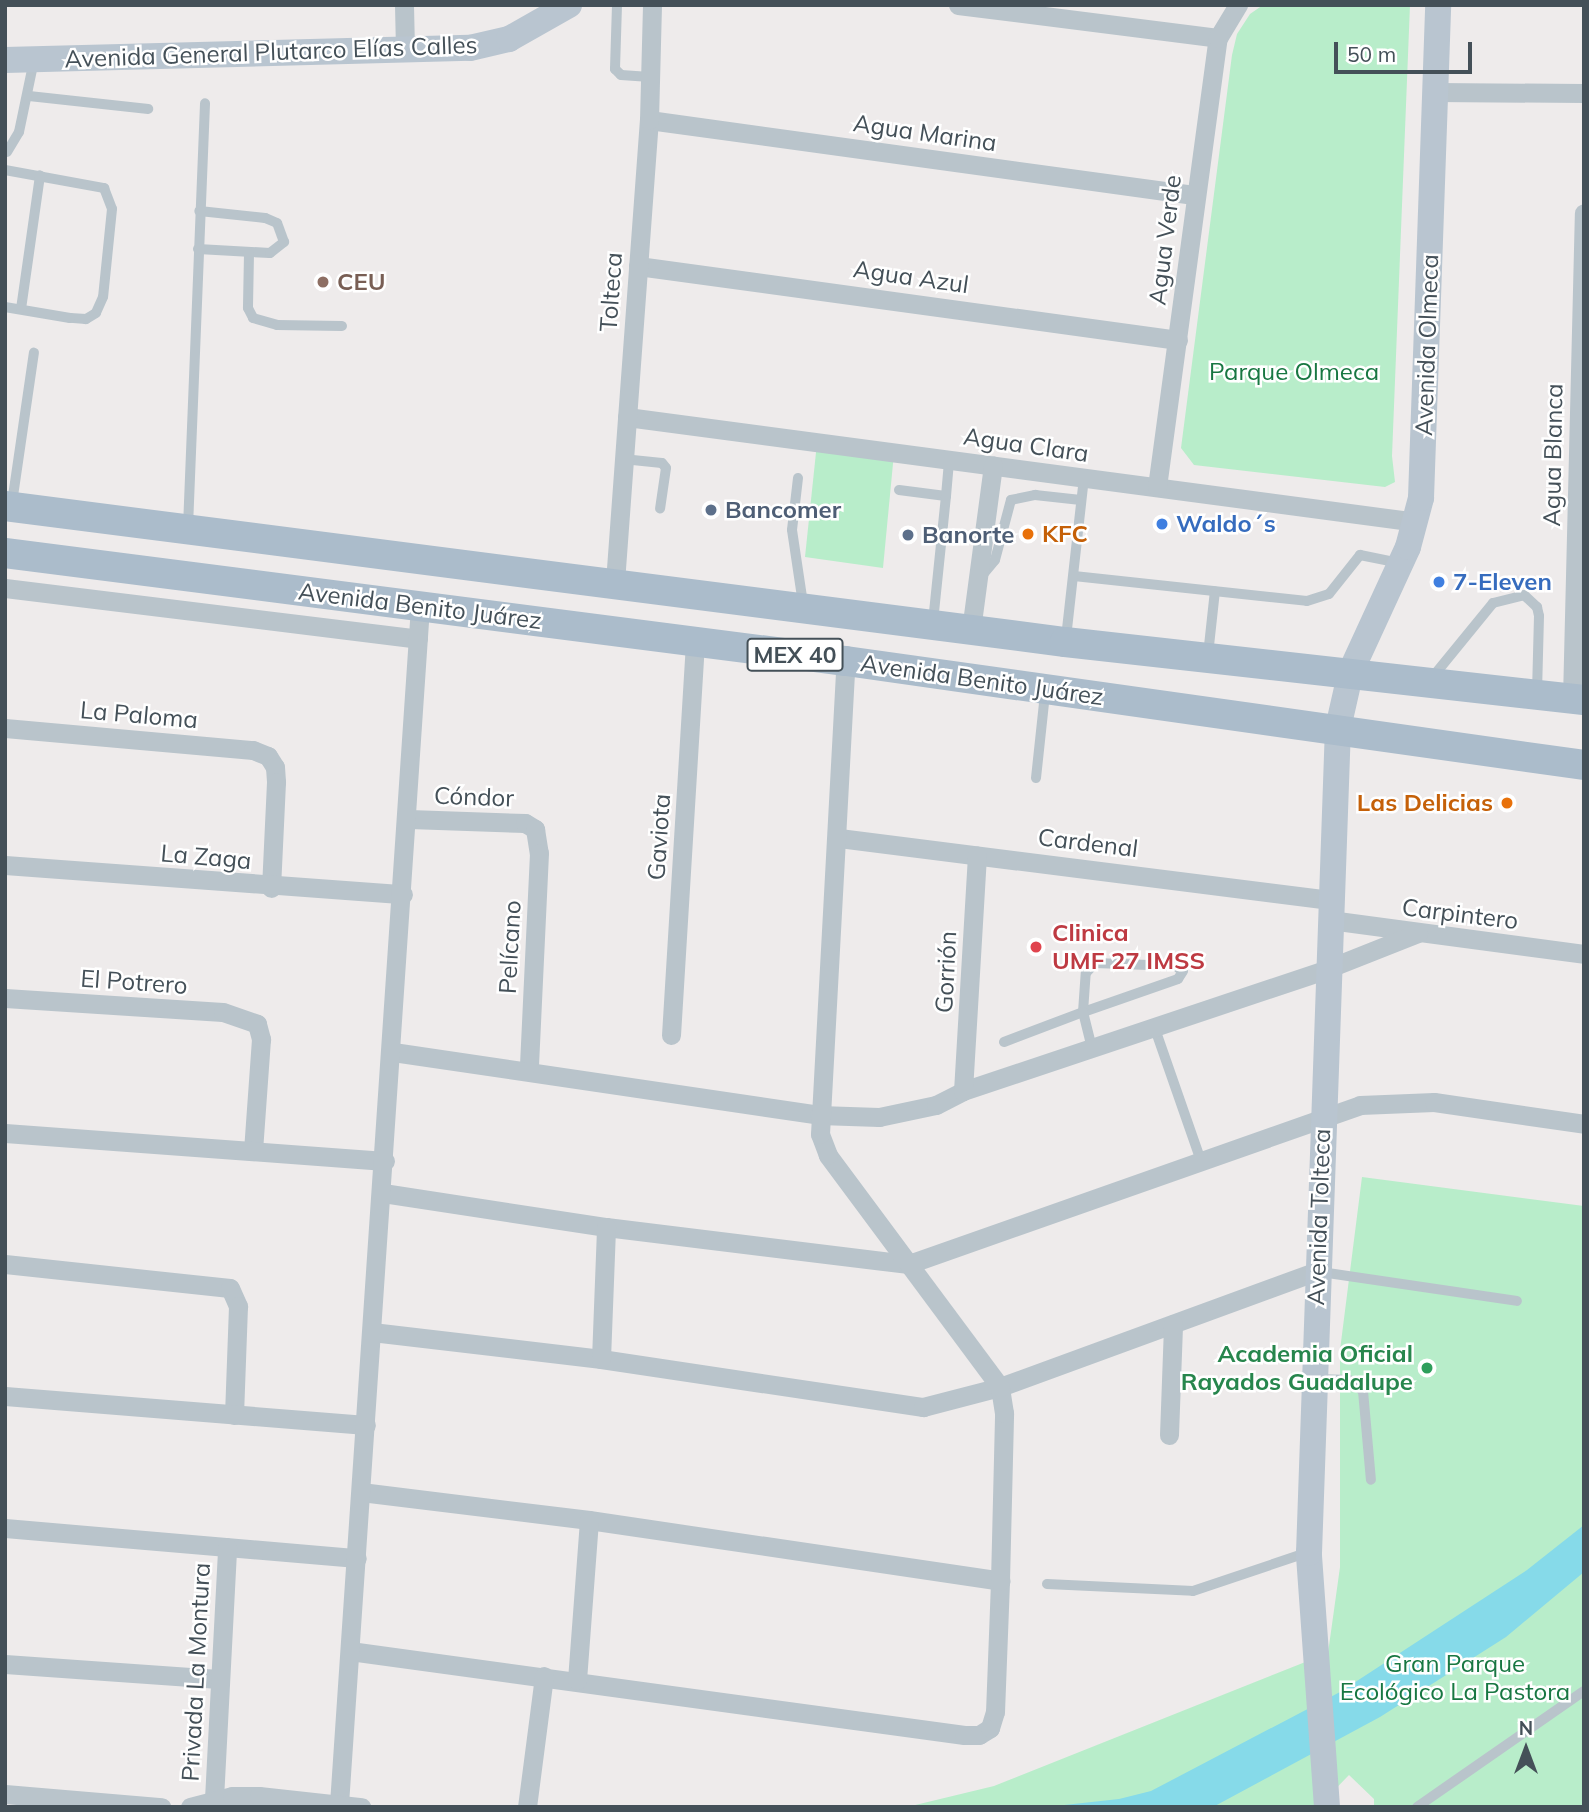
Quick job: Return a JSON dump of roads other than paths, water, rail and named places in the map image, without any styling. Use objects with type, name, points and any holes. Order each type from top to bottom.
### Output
[{"type":"main road","name":"Avenida Benito Juárez","points":[[8,506],[188,531],[615,582],[932,626],[1351,671],[1578,700]]},
{"type":"main road","name":"Avenida Benito Juárez","points":[[5,552],[846,661],[1339,728],[1584,765]]},
{"type":"street","points":[[404,5],[405,49]]},
{"type":"street","name":"Avenida General Plutarco Elías Calles","points":[[5,60],[490,45],[569,5]]},
{"type":"street","name":"Tolteca","points":[[615,582],[649,120],[652,5]]},
{"type":"street","points":[[958,5],[1218,38]]},
{"type":"street","name":"Agua Verde","points":[[1157,487],[1178,340],[1194,195],[1218,38],[1238,5]]},
{"type":"street","name":"Avenida Olmeca","points":[[1351,671],[1417,522],[1423,470],[1438,5]]},
{"type":"street","points":[[1435,92],[1584,93]]},
{"type":"street","name":"Agua Marina","points":[[649,120],[1194,195]]},
{"type":"street","name":"Agua Blanca","points":[[1578,700],[1584,213]]},
{"type":"street","name":"Agua Azul","points":[[638,266],[1178,340]]},
{"type":"street","name":"Agua Clara","points":[[627,417],[1417,522]]},
{"type":"street","points":[[971,630],[993,465]]},
{"type":"street","points":[[5,588],[418,639]]},
{"type":"street","points":[[339,1804],[404,894],[420,606]]},
{"type":"street","name":"Gaviota","points":[[671,1035],[695,642]]},
{"type":"street","points":[[350,1651],[979,1735],[990,1728],[995,1712],[1000,1581],[1003,1413],[1000,1387],[828,1155],[819,1115],[839,838],[846,661]]},
{"type":"street","name":"Avenida Tolteca","points":[[1327,1807],[1311,1636],[1308,1553],[1326,970],[1339,728],[1351,671]]},
{"type":"street","name":"La Paloma","points":[[5,728],[253,750],[268,756],[275,767],[276,782],[271,888]]},
{"type":"street","name":"Cóndor","points":[[409,818],[525,823],[535,829]]},
{"type":"street","name":"Pelícano","points":[[529,1069],[539,852],[535,829]]},
{"type":"street","name":"Cardenal","points":[[839,838],[977,855],[1331,910]]},
{"type":"street","name":"Gorrión","points":[[963,1091],[977,855]]},
{"type":"street","name":"La Zaga","points":[[5,865],[271,888],[404,894]]},
{"type":"street","name":"Carpintero","points":[[1331,910],[1418,933],[1584,954]]},
{"type":"street","points":[[393,1052],[529,1069],[819,1115],[908,1114],[963,1091],[1154,1025],[1326,970],[1418,933]]},
{"type":"street","name":"El Potrero","points":[[5,998],[223,1012],[257,1024],[261,1039],[253,1150]]},
{"type":"street","points":[[383,1193],[606,1227],[909,1264],[1200,1158],[1360,1105],[1396,1101],[1584,1124]]},
{"type":"street","points":[[5,1133],[385,1161]]},
{"type":"street","points":[[601,1359],[606,1227]]},
{"type":"street","points":[[5,1264],[230,1288],[237,1306],[234,1415]]},
{"type":"street","points":[[372,1332],[601,1359],[912,1406],[941,1405],[1000,1387],[1317,1272]]},
{"type":"street","points":[[1170,1435],[1173,1324]]},
{"type":"street","points":[[5,1396],[366,1425]]},
{"type":"street","points":[[361,1492],[589,1520],[1000,1581]]},
{"type":"street","points":[[577,1680],[589,1520]]},
{"type":"street","points":[[5,1528],[357,1558]]},
{"type":"street","name":"Privada La Montura","points":[[214,1800],[218,1679],[227,1547]]},
{"type":"street","points":[[5,1664],[218,1679]]},
{"type":"street","points":[[527,1807],[544,1676]]},
{"type":"street","points":[[5,1794],[161,1807]]},
{"type":"street","points":[[190,1807],[214,1800],[259,1796],[361,1807]]},
{"type":"lane","points":[[617,5],[615,69],[621,75],[650,77]]},
{"type":"lane","points":[[5,307],[86,319],[96,313],[103,297],[110,197],[104,188],[6,170],[6,148],[19,132],[29,96],[34,59]]},
{"type":"lane","points":[[29,96],[148,109]]},
{"type":"lane","points":[[188,531],[205,103]]},
{"type":"lane","points":[[21,309],[40,175]]},
{"type":"lane","points":[[198,249],[249,254],[280,248],[284,233],[278,223],[199,211]]},
{"type":"lane","points":[[249,254],[248,308],[253,318],[278,325],[342,326]]},
{"type":"lane","points":[[8,506],[34,353]]},
{"type":"lane","points":[[622,459],[662,463],[666,468],[660,509]]},
{"type":"lane","points":[[932,626],[949,459]]},
{"type":"lane","points":[[798,478],[792,530],[804,608]]},
{"type":"lane","points":[[1065,642],[1084,478]]},
{"type":"lane","points":[[899,490],[946,496]]},
{"type":"lane","points":[[978,580],[995,560],[1011,500],[1035,495],[1081,500]]},
{"type":"lane","points":[[1074,576],[1319,600],[1360,555],[1401,563]]},
{"type":"lane","points":[[1208,656],[1215,591]]},
{"type":"lane","points":[[1429,682],[1493,603],[1524,595],[1538,607],[1537,694]]},
{"type":"lane","points":[[1036,778],[1046,690]]},
{"type":"lane","points":[[1003,1042],[1083,1012],[1178,979],[1183,971],[1175,966],[1095,963],[1086,973],[1083,1012],[1092,1047]]},
{"type":"lane","points":[[1154,1025],[1200,1158]]},
{"type":"lane","points":[[1317,1272],[1517,1301]]},
{"type":"lane","points":[[1314,1379],[1349,1380],[1363,1391],[1371,1480]]},
{"type":"lane","points":[[1047,1584],[1193,1591],[1308,1553]]},
{"type":"lane","points":[[1417,1807],[1584,1691]]},
{"type":"water","points":[[1584,1525],[1584,1572],[1506,1637],[1380,1717],[1213,1807],[1046,1807],[1119,1799],[1151,1791],[1340,1692],[1527,1570]]},
{"type":"place","name":"CEU","points":[[323,282]]},
{"type":"place","name":"Bancomer","points":[[711,510]]},
{"type":"place","name":"Waldo´s","points":[[1162,524]]},
{"type":"place","name":"KFC","points":[[1028,534]]},
{"type":"place","name":"Banorte","points":[[908,535]]},
{"type":"place","name":"7-Eleven","points":[[1439,582]]},
{"type":"place","name":"Las Delicias","points":[[1507,803]]},
{"type":"place","name":"Clinica UMF 27 IMSS","points":[[1036,947]]},
{"type":"place","name":"Academia Oficial Rayados Guadalupe","points":[[1427,1368]]},
{"type":"park label","name":"Parque Olmeca","points":[[1294,372]]},
{"type":"park label","name":"Gran Parque Ecológico La Pastora","points":[[1455,1678]]}]
